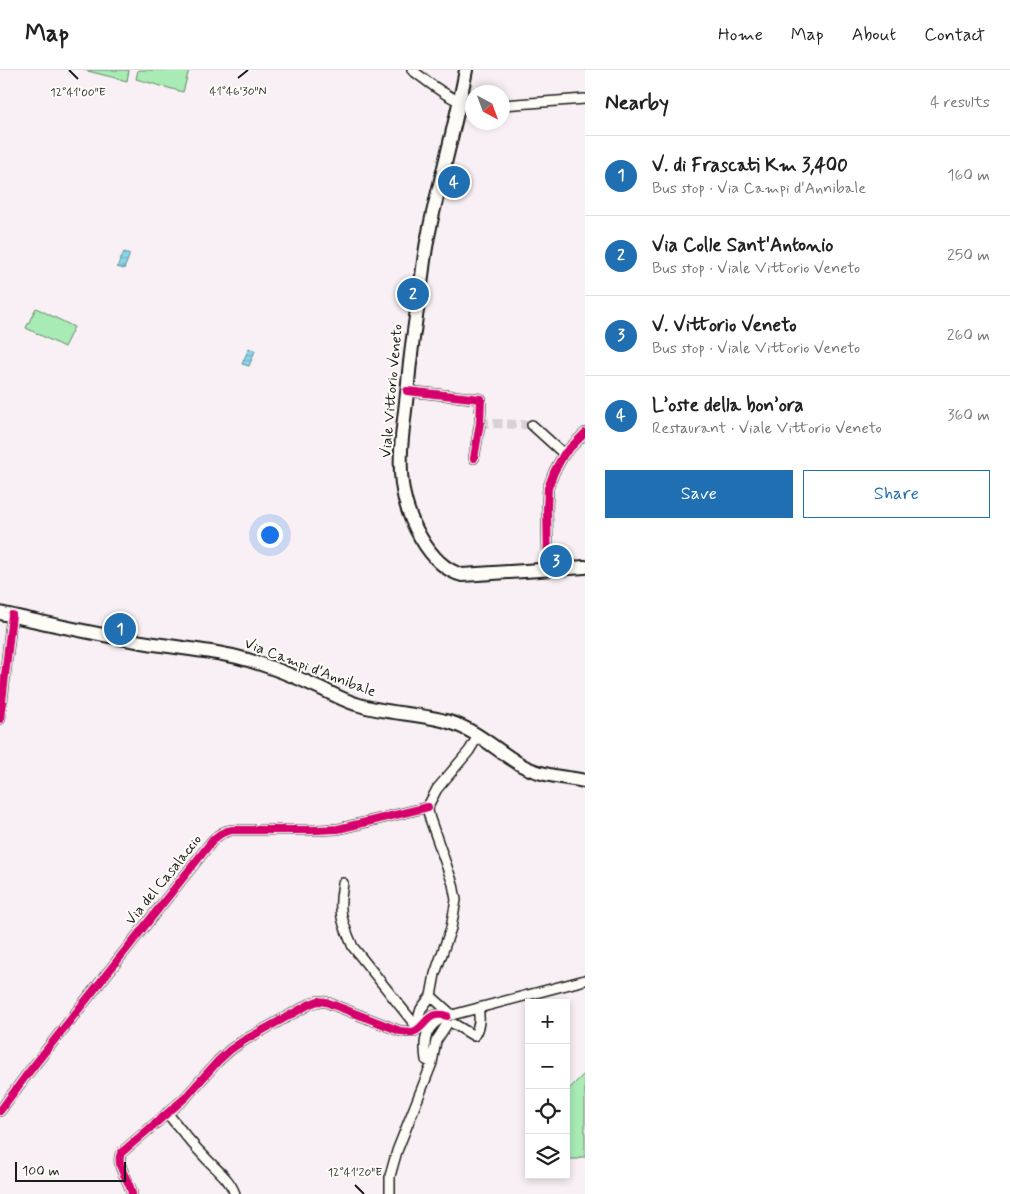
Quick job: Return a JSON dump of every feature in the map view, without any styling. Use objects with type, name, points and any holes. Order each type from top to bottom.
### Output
[{"type":"main road","name":"Viale Vittorio Veneto","points":[[466,70],[429,232],[410,354],[401,459],[402,482],[408,509],[425,544],[437,560],[462,575],[585,567]]},
{"type":"main road","name":"Via Campi d'Annibale","points":[[6,614],[148,643],[203,650],[242,658],[279,671],[354,704],[457,724],[527,768],[542,773],[585,781]]},
{"type":"street","points":[[412,70],[459,106],[465,106]]},
{"type":"street","points":[[510,104],[585,99]]},
{"type":"street","points":[[407,391],[481,400],[480,423],[474,458]]},
{"type":"street","points":[[532,425],[564,454]]},
{"type":"street","points":[[548,569],[548,488],[564,454],[585,433]]},
{"type":"street","points":[[0,718],[6,614]]},
{"type":"street","points":[[414,1029],[422,1008],[431,996],[451,928],[456,900],[453,884],[430,819],[428,807],[434,794],[469,751],[478,736]]},
{"type":"street","name":"Via del Casalaccio","points":[[0,1111],[59,1034],[220,834],[232,830],[338,829],[428,807]]},
{"type":"street","points":[[343,883],[341,910],[353,947],[414,1029]]},
{"type":"street","points":[[390,1194],[393,1163],[423,1086],[429,1062],[424,1049],[425,1037],[429,1030],[448,1019],[478,1008],[585,980]]},
{"type":"street","points":[[431,996],[441,1005],[448,1019]]},
{"type":"street","points":[[132,1194],[129,1182],[119,1163],[120,1155],[190,1094],[218,1061],[243,1040],[314,1002],[324,1002],[400,1031],[414,1029],[415,1031],[431,1017],[440,1014],[474,1036],[479,1025],[478,1008]]},
{"type":"street","points":[[414,1029],[430,1011],[441,1005]]},
{"type":"street","points":[[167,1113],[226,1179],[235,1194]]},
{"type":"green space","points":[[84,70],[129,70],[127,81]]},
{"type":"green space","points":[[138,70],[189,70],[183,92],[136,79]]},
{"type":"green space","points":[[36,308],[74,327],[64,347],[26,328]]},
{"type":"green space","points":[[585,1073],[585,1157],[580,1157],[579,1159],[570,1159],[570,1088]]},
{"type":"water","points":[[124,252],[130,254],[124,269],[117,267]]},
{"type":"water","points":[[249,348],[255,351],[249,366],[242,364]]},
{"type":"tunnel","points":[[480,423],[532,425]]},
{"type":"cycle path","points":[[407,391],[481,399],[480,423],[474,458]]},
{"type":"cycle path","points":[[548,569],[548,488],[564,454],[585,433]]},
{"type":"cycle path","points":[[0,719],[12,615]]},
{"type":"cycle path","points":[[0,1111],[213,840],[220,834],[232,830],[338,829],[428,807]]},
{"type":"cycle path","points":[[132,1194],[121,1168],[121,1153],[185,1098],[218,1061],[243,1041],[318,1001],[326,1002],[400,1031],[412,1032],[434,1016],[447,1016]]},
{"type":"place","name":"L’oste della bon’ora","points":[[454,182]]},
{"type":"place","name":"Via Colle Sant'Antonio","points":[[413,294]]},
{"type":"place","name":"V. Vittorio Veneto","points":[[556,561]]},
{"type":"place","name":"V. di Frascati Km 3,400","points":[[120,629]]}]
